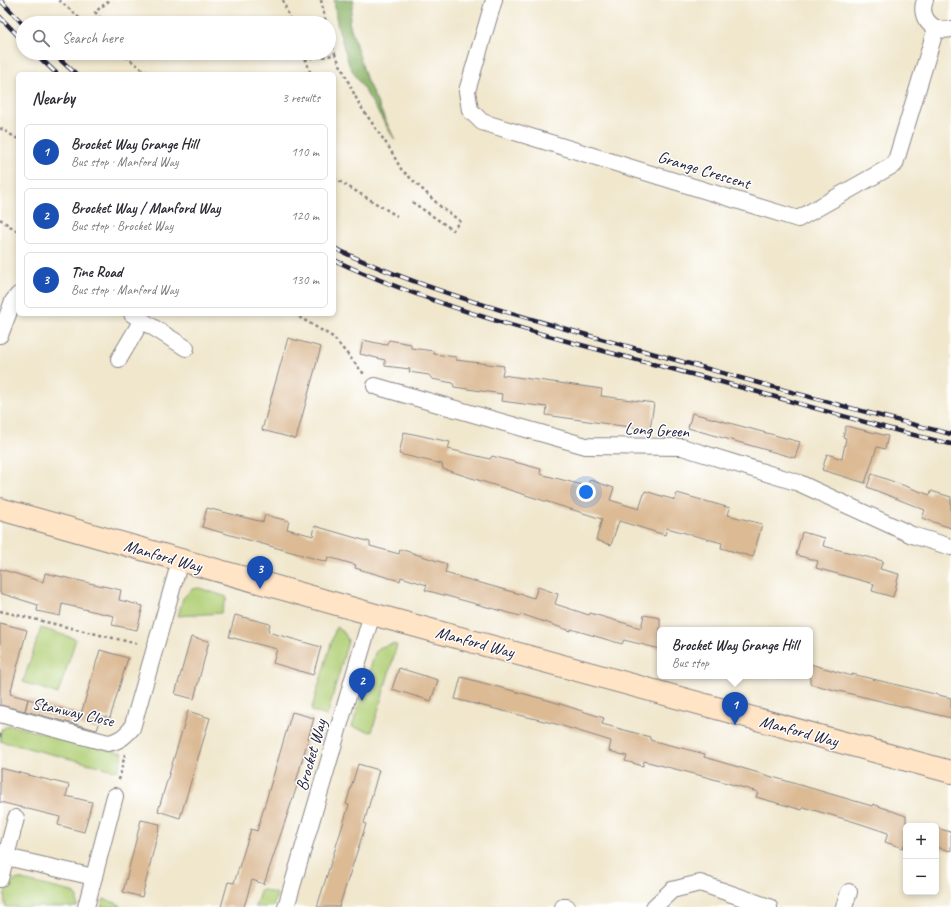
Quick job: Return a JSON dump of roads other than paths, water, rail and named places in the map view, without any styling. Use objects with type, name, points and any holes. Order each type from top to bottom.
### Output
[{"type":"street","name":"Grange Crescent","points":[[494,0],[467,91],[470,110],[482,122],[798,219],[895,164],[943,28],[925,19],[923,12],[925,0]]},
{"type":"street","points":[[0,335],[13,300],[16,297]]},
{"type":"street","points":[[119,359],[137,317],[186,348]]},
{"type":"street","name":"Long Green","points":[[375,386],[586,446],[682,447],[799,483],[912,535],[951,547]]},
{"type":"street","name":"Manford Way","points":[[0,509],[180,561],[951,772]]},
{"type":"street","name":"Stanway Close","points":[[0,714],[108,743],[117,742],[124,737],[132,728],[180,561]]},
{"type":"street","name":"Brocket Way","points":[[286,907],[372,614]]},
{"type":"street","points":[[86,907],[115,796]]},
{"type":"street","points":[[0,879],[16,818]]},
{"type":"street","points":[[6,857],[94,877]]},
{"type":"street","points":[[654,907],[672,890],[700,883],[769,907]]},
{"type":"street","points":[[844,907],[850,892]]},
{"type":"street","points":[[562,907],[567,907]]},
{"type":"railway","points":[[0,0],[16,17]]},
{"type":"railway","points":[[0,17],[16,34]]},
{"type":"railway","points":[[42,60],[55,72]]},
{"type":"railway","points":[[61,60],[74,72]]},
{"type":"railway","points":[[336,249],[405,278],[478,303],[788,391],[951,434]]},
{"type":"railway","points":[[336,261],[421,296],[557,339],[727,383],[887,428],[951,444]]},
{"type":"place","name":"Tine Road","points":[[260,589]]},
{"type":"place","name":"Brocket Way / Manford Way","points":[[362,701]]},
{"type":"place","name":"Brocket Way Grange Hill","points":[[735,725]]}]
